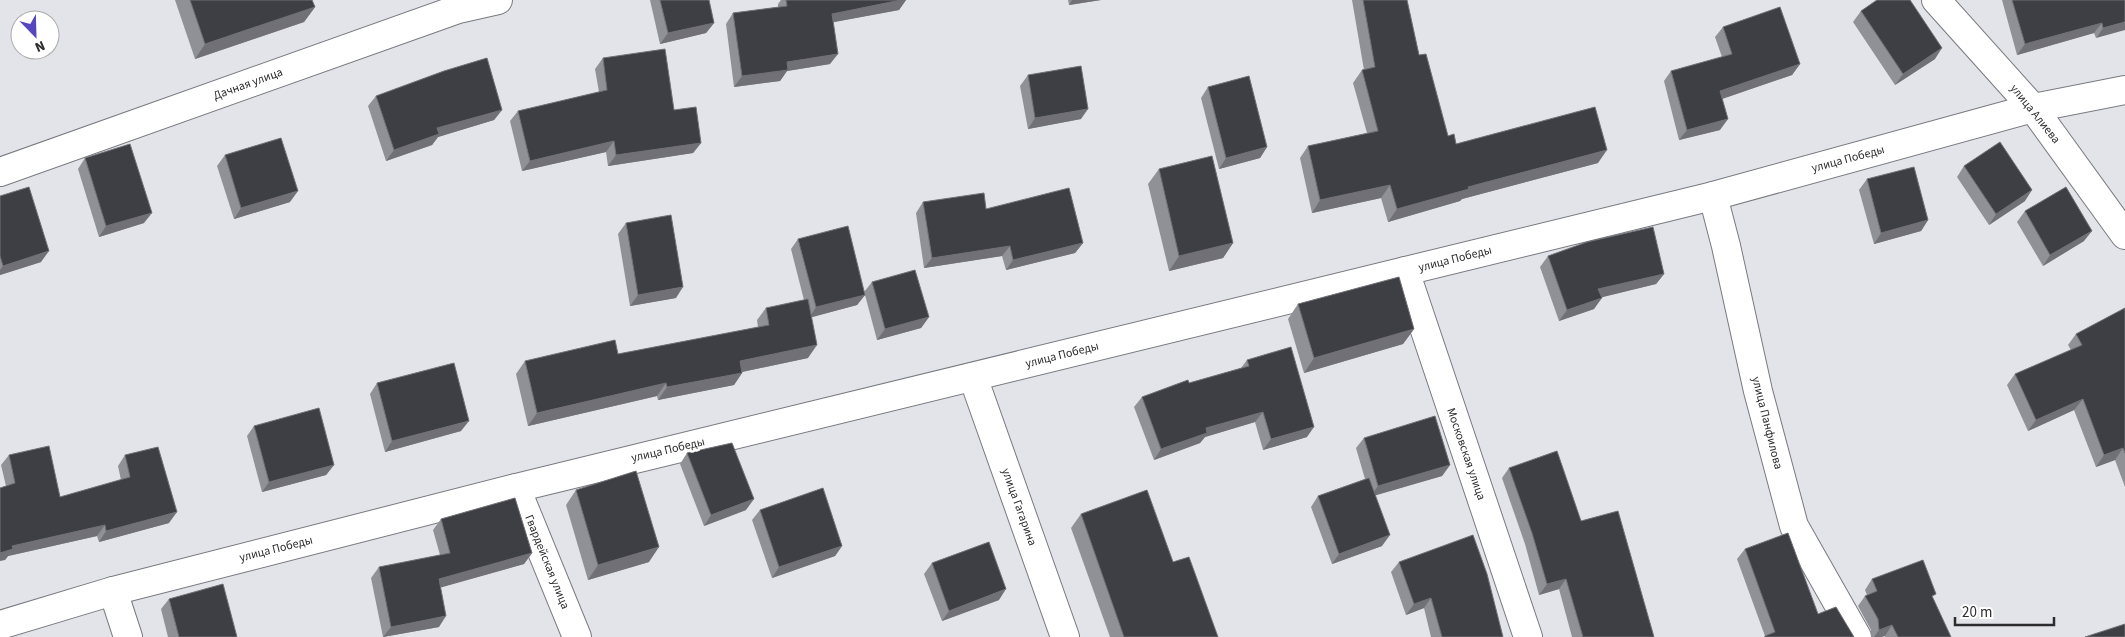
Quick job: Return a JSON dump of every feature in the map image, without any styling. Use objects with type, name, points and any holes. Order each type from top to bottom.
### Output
[{"type":"street","name":"Дачная улица","points":[[0,172],[458,9],[498,0]]},
{"type":"street","name":"улица Алиева","points":[[1936,0],[2033,108],[2125,235]]},
{"type":"street","name":"улица Победы","points":[[0,625],[113,591],[516,488],[1713,196],[2033,108],[2125,90]]},
{"type":"street","name":"улица Панфилова","points":[[1713,196],[1758,391],[1794,526],[1857,637]]},
{"type":"street","name":"Московская улица","points":[[1405,271],[1528,637]]},
{"type":"street","name":"улица Гагарина","points":[[973,377],[1065,637]]},
{"type":"street","name":"Гвардейская улица","points":[[516,488],[577,637]]},
{"type":"street","points":[[113,591],[128,637]]},
{"type":"building","points":[[190,0],[312,0],[315,7],[205,44]]},
{"type":"building","points":[[660,0],[709,0],[714,23],[668,33]]},
{"type":"building","points":[[786,0],[901,0],[832,14],[838,54],[787,62],[788,70],[742,76],[733,13],[787,6]]},
{"type":"building","points":[[1363,0],[1407,0],[1419,55],[1426,54],[1448,136],[1454,134],[1456,144],[1595,107],[1607,150],[1468,187],[1469,189],[1397,209],[1390,185],[1320,200],[1308,146],[1378,131],[1362,70],[1375,67]]},
{"type":"building","points":[[1877,0],[1910,0],[1942,48],[1903,74],[1861,11]]},
{"type":"building","points":[[2012,0],[2125,0],[2125,22],[2103,28],[2102,23],[2025,44]]},
{"type":"building","points":[[1780,7],[1800,64],[1720,91],[1728,119],[1687,130],[1671,71],[1732,54],[1723,27]]},
{"type":"building","points":[[665,49],[674,110],[696,107],[701,143],[616,155],[614,141],[530,161],[518,111],[607,90],[603,58]]},
{"type":"building","points":[[487,58],[502,110],[437,128],[439,134],[394,150],[376,96],[444,71]]},
{"type":"building","points":[[1081,66],[1088,109],[1035,118],[1028,75]]},
{"type":"building","points":[[1249,76],[1267,147],[1226,158],[1208,87]]},
{"type":"building","points":[[281,138],[298,191],[241,208],[225,155]]},
{"type":"building","points":[[2000,142],[2032,190],[1996,214],[1964,166]]},
{"type":"building","points":[[130,144],[152,213],[106,226],[85,158]]},
{"type":"building","points":[[1212,156],[1233,243],[1179,256],[1159,169]]},
{"type":"building","points":[[1914,167],[1928,220],[1881,233],[1867,179]]},
{"type":"building","points":[[29,187],[49,251],[3,266],[0,256],[0,196]]},
{"type":"building","points":[[2066,187],[2092,231],[2050,255],[2025,211]]},
{"type":"building","points":[[1069,188],[1083,243],[1013,260],[1010,246],[932,258],[923,202],[984,193],[986,209]]},
{"type":"building","points":[[671,215],[683,287],[638,295],[626,223]]},
{"type":"building","points":[[848,226],[865,295],[816,307],[798,239]]},
{"type":"building","points":[[1653,227],[1664,274],[1598,289],[1602,298],[1567,310],[1548,256],[1587,242]]},
{"type":"building","points":[[915,270],[929,317],[885,329],[872,282]]},
{"type":"building","points":[[1399,277],[1414,329],[1314,358],[1298,304]]},
{"type":"building","points":[[808,299],[817,345],[740,361],[742,373],[667,387],[666,383],[537,413],[525,361],[615,340],[618,354],[769,325],[766,308]]},
{"type":"building","points":[[2125,308],[2125,453],[2123,448],[2104,455],[2083,399],[2036,420],[2015,374],[2082,345],[2076,334]]},
{"type":"building","points":[[1291,347],[1314,427],[1271,439],[1263,412],[1206,428],[1207,433],[1161,449],[1142,397],[1188,380],[1189,383],[1249,366],[1247,360]]},
{"type":"building","points":[[454,363],[469,421],[392,441],[377,383]]},
{"type":"building","points":[[319,408],[334,465],[269,482],[254,426]]},
{"type":"building","points":[[1435,416],[1450,465],[1378,486],[1364,438]]},
{"type":"building","points":[[732,443],[754,499],[711,515],[687,453]]},
{"type":"building","points":[[49,446],[60,497],[130,477],[125,455],[158,447],[177,512],[106,531],[105,525],[12,546],[13,549],[0,553],[0,488],[15,483],[9,455]]},
{"type":"building","points":[[1557,451],[1581,521],[1618,511],[1654,637],[1583,637],[1566,579],[1547,584],[1532,533],[1509,468]]},
{"type":"building","points":[[636,471],[659,547],[598,565],[576,490]]},
{"type":"building","points":[[1369,478],[1390,535],[1339,554],[1318,496]]},
{"type":"building","points":[[823,488],[842,546],[779,567],[760,510]]},
{"type":"building","points":[[1147,490],[1173,562],[1189,557],[1218,637],[1124,637],[1081,514]]},
{"type":"building","points":[[515,498],[532,553],[439,579],[446,616],[391,627],[379,567],[450,553],[441,519]]},
{"type":"building","points":[[1788,533],[1818,614],[1836,607],[1854,637],[1765,637],[1775,632],[1745,549]]},
{"type":"building","points":[[1473,535],[1487,574],[1503,637],[1442,637],[1431,598],[1414,604],[1399,562]]},
{"type":"building","points":[[989,542],[1006,589],[949,611],[932,563]]},
{"type":"building","points":[[1923,560],[1936,594],[1932,596],[1951,637],[1898,637],[1892,625],[1879,630],[1878,619],[1865,596],[1877,591],[1872,579]]},
{"type":"building","points":[[223,584],[237,637],[179,637],[169,599]]},
{"type":"building","points":[[2125,624],[2125,637],[2085,637]]}]
